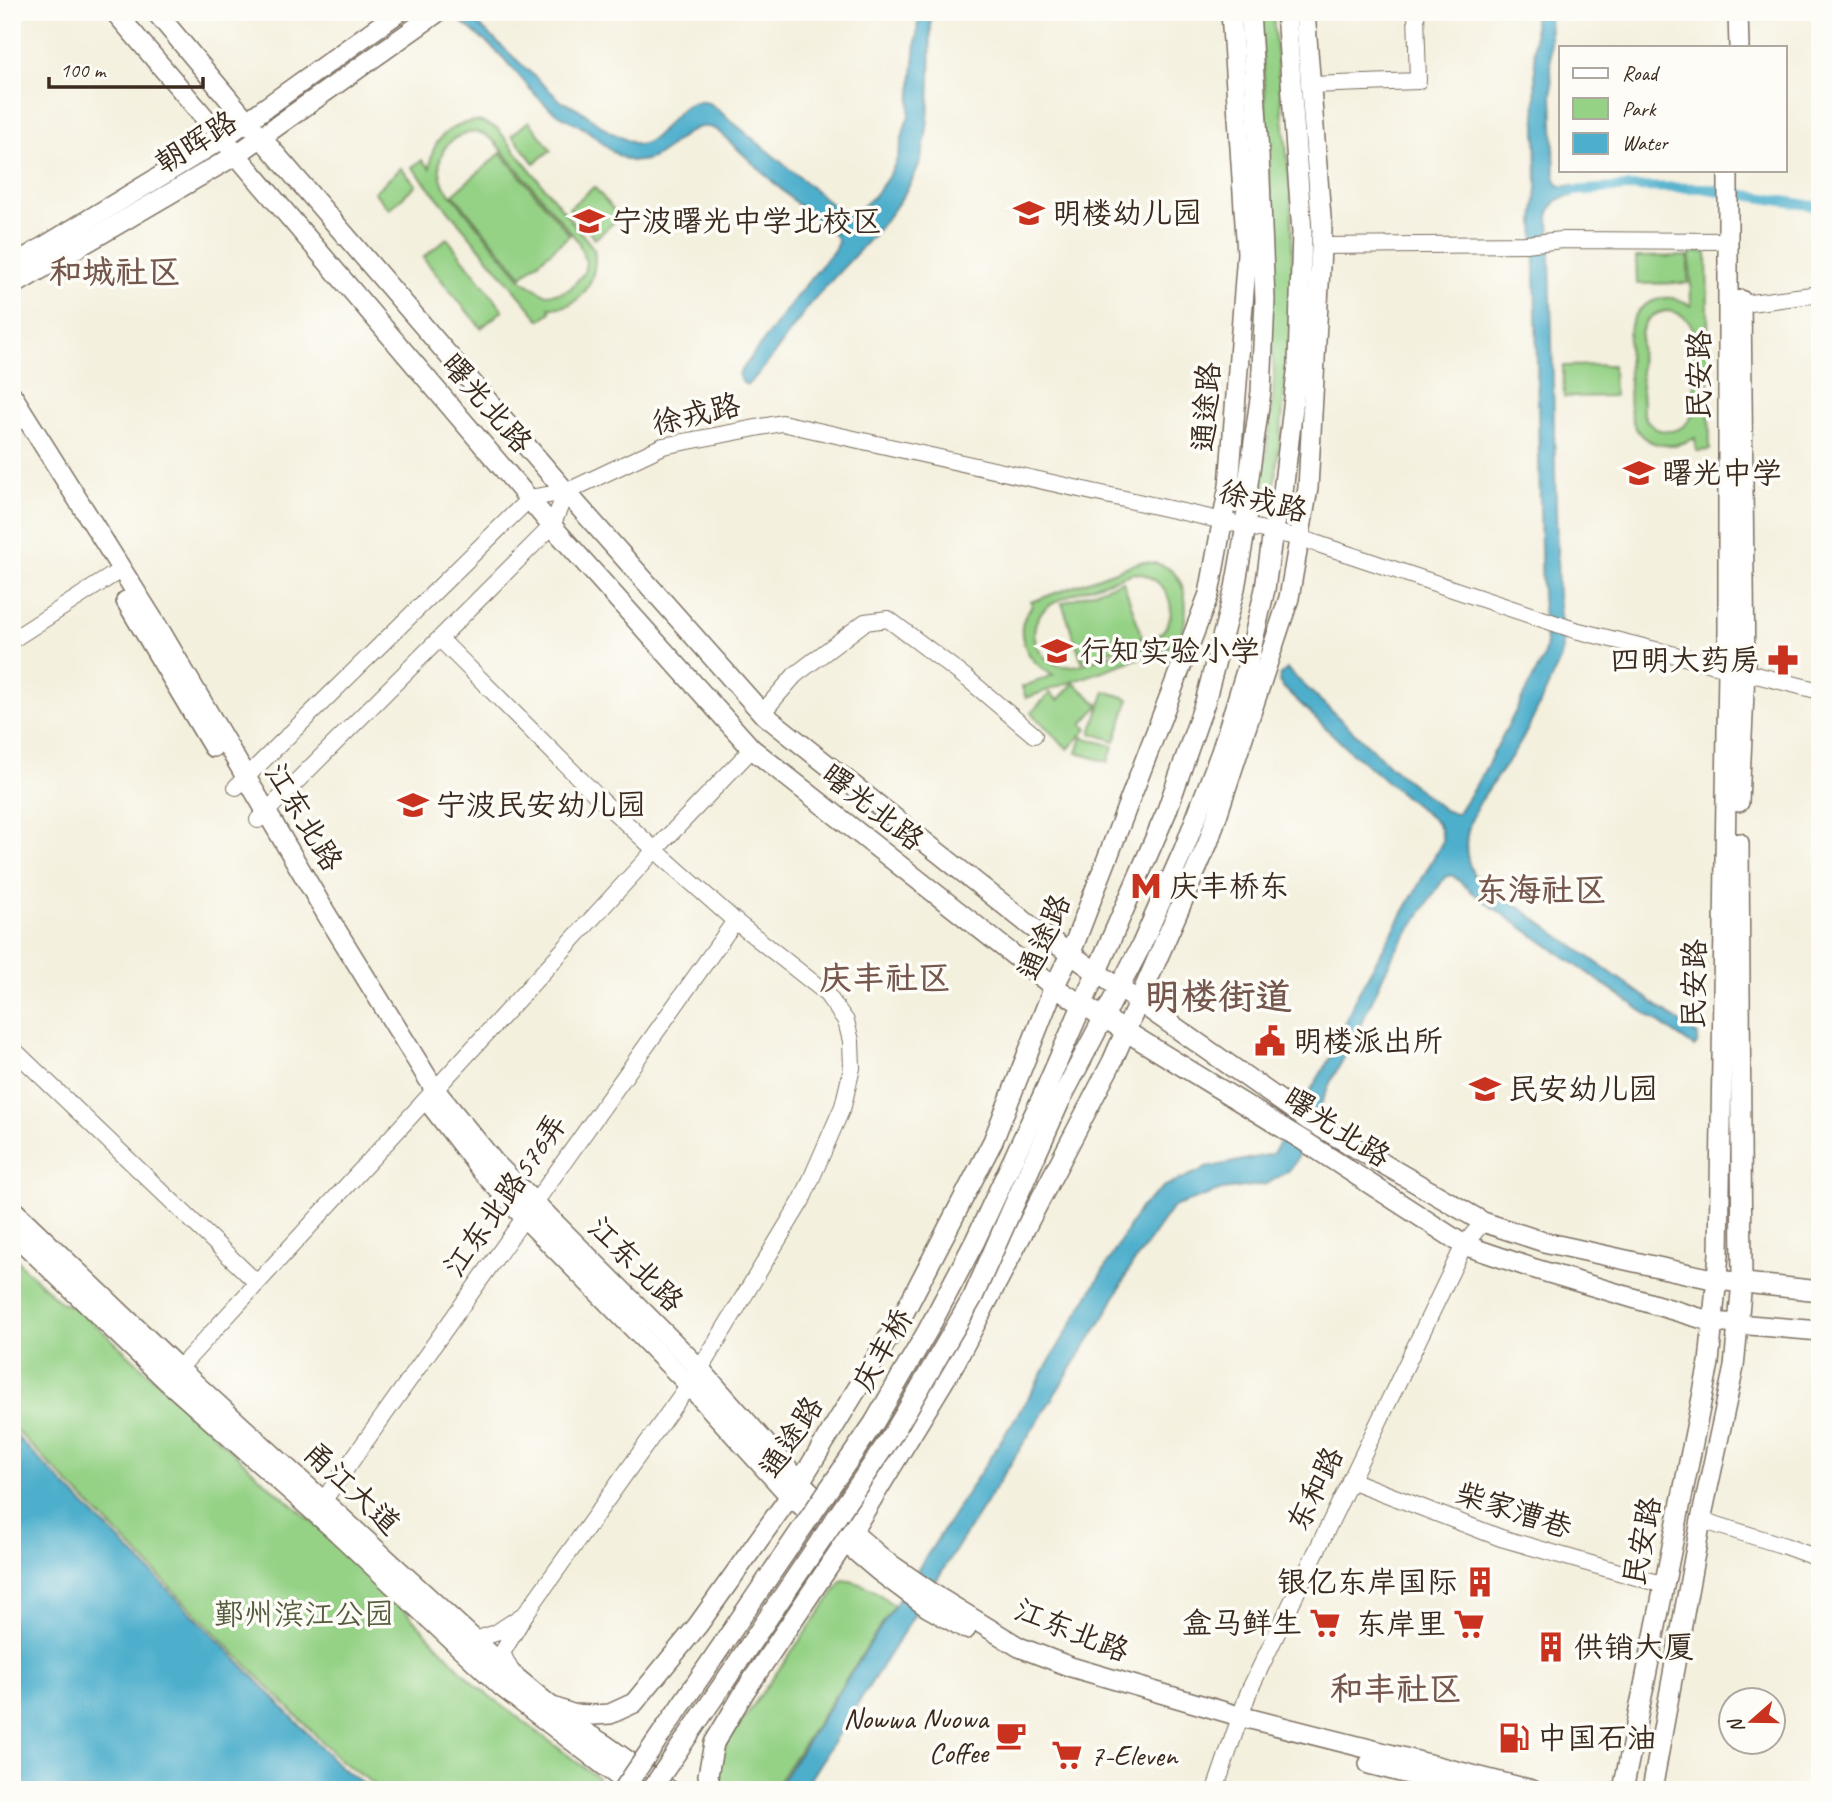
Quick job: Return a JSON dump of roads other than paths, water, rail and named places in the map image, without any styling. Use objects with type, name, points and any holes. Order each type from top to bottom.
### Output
[{"type":"main road","name":"曙光北路","points":[[115,12],[552,526],[752,749],[1054,987],[1277,1124],[1464,1245],[1713,1322],[1820,1332]]},
{"type":"main road","name":"曙光北路","points":[[156,12],[566,492],[762,713],[1070,956],[1308,1120],[1483,1222],[1544,1242],[1717,1280],[1820,1291]]},
{"type":"main road","name":"朝晖路","points":[[12,266],[222,139],[399,12]]},
{"type":"main road","name":"朝晖路","points":[[12,286],[236,155],[438,12]]},
{"type":"main road","name":"通途路","points":[[550,1706],[572,1714],[594,1715],[610,1714],[634,1703],[698,1625],[794,1489],[905,1311],[993,1142],[1054,987],[1070,956],[1209,594],[1229,486],[1247,253],[1231,12]]},
{"type":"main road","name":"通途路","points":[[1051,1098],[1083,1004],[1166,813],[1205,702],[1235,588],[1247,526],[1248,484],[1261,392],[1265,300],[1250,12]]},
{"type":"main road","points":[[1051,1098],[1119,989],[1184,849],[1221,752],[1246,671],[1265,589],[1273,531],[1283,492],[1298,364],[1302,232],[1286,12]]},
{"type":"main road","points":[[710,1790],[708,1775],[714,1743],[848,1538],[956,1361],[1112,1062],[1208,843],[1289,597],[1308,488],[1322,230],[1305,12]]},
{"type":"main road","points":[[1729,12],[1729,46]]},
{"type":"main road","points":[[1738,12],[1739,46]]},
{"type":"main road","name":"民安路","points":[[1623,1790],[1709,1363],[1717,1280],[1737,669],[1742,304],[1735,216],[1736,172]]},
{"type":"main road","name":"民安路","points":[[1653,1790],[1701,1520],[1734,1367],[1742,1283],[1737,669],[1728,241],[1735,216]]},
{"type":"main road","name":"江东北路","points":[[12,395],[241,782],[334,926],[431,1094],[494,1162],[528,1210],[694,1377],[794,1489],[882,1565],[1016,1658],[1131,1698],[1532,1790]]},
{"type":"main road","name":"江东北路","points":[[12,419],[116,572]]},
{"type":"main road","name":"庆丰桥","points":[[623,1790],[874,1423],[928,1330],[1051,1098]]},
{"type":"main road","name":"庆丰桥","points":[[651,1790],[894,1434],[973,1297],[1051,1098]]},
{"type":"main road","name":"甬江大道","points":[[12,1209],[173,1375],[502,1687],[636,1790]]},
{"type":"main road","name":"甬江大道","points":[[12,1232],[173,1375],[323,1501],[513,1675],[572,1724],[669,1790]]},
{"type":"main road","name":"江东北路","points":[[1237,1722],[1471,1790]]},
{"type":"street","points":[[1311,85],[1418,81],[1416,12]]},
{"type":"street","points":[[1321,246],[1526,244],[1562,240],[1728,241]]},
{"type":"street","points":[[1742,304],[1820,294]]},
{"type":"street","name":"徐戎路","points":[[530,499],[566,492],[663,446],[782,423],[1273,531],[1575,630],[1820,691]]},
{"type":"street","points":[[262,816],[552,526],[566,492]]},
{"type":"street","points":[[241,782],[530,499]]},
{"type":"street","points":[[12,640],[116,572]]},
{"type":"street","points":[[762,713],[795,675],[865,621],[888,618],[969,680],[1034,735]]},
{"type":"street","points":[[440,639],[655,850],[735,921],[825,992],[849,1029],[852,1068],[843,1106],[802,1200],[694,1377],[526,1613],[502,1653],[513,1675]]},
{"type":"street","points":[[173,1375],[655,850],[752,749]]},
{"type":"street","name":"江东北路576弄","points":[[323,1501],[735,921]]},
{"type":"street","points":[[12,1048],[256,1282]]},
{"type":"street","name":"东和路","points":[[1215,1790],[1249,1690],[1464,1245],[1483,1222]]},
{"type":"street","name":"柴家漕巷","points":[[1350,1480],[1501,1538],[1664,1585]]},
{"type":"street","points":[[1701,1520],[1820,1559]]},
{"type":"street","points":[[474,1640],[496,1633],[526,1613]]},
{"type":"water","points":[[449,12],[465,12],[562,102],[577,108],[610,132],[637,145],[656,136],[689,104],[711,104],[834,206],[849,211],[861,207],[874,196],[897,159],[909,116],[919,12],[931,12],[929,101],[923,151],[916,172],[892,212],[813,301],[764,367],[747,385],[742,382],[739,374],[835,249],[838,242],[835,235],[717,130],[695,128],[667,149],[645,160],[632,161],[620,156],[588,131],[548,107],[500,54]]},
{"type":"water","points":[[1534,12],[1549,12],[1555,178],[1557,184],[1563,187],[1573,185],[1573,196],[1558,200],[1549,213],[1558,595],[1563,644],[1561,658],[1530,724],[1470,823],[1466,840],[1467,857],[1474,875],[1698,1035],[1697,1044],[1694,1047],[1477,896],[1452,875],[1445,877],[1393,955],[1333,1077],[1296,1161],[1288,1171],[1267,1184],[1222,1190],[1173,1207],[1130,1268],[1107,1312],[803,1790],[776,1790],[1025,1403],[1140,1208],[1163,1187],[1206,1168],[1272,1154],[1277,1147],[1333,1053],[1355,999],[1443,841],[1436,822],[1351,752],[1284,688],[1279,682],[1280,675],[1287,669],[1390,766],[1444,810],[1457,814],[1481,777],[1543,659],[1546,643],[1542,597],[1534,222],[1537,188]]},
{"type":"water","points":[[12,1432],[339,1766],[372,1790],[12,1790]]},
{"type":"waterway","points":[[1559,192],[1628,187],[1702,188],[1820,207]]},
{"type":"place","name":"明楼幼儿园","points":[[1029,213]]},
{"type":"place","name":"宁波曙光中学北校区","points":[[589,221]]},
{"type":"place","name":"曙光中学","points":[[1639,473]]},
{"type":"place","name":"行知实验小学","points":[[1057,651]]},
{"type":"place","name":"四明大药房","points":[[1783,660]]},
{"type":"place","name":"宁波民安幼儿园","points":[[413,805]]},
{"type":"place","name":"庆丰桥东","points":[[1146,886]]},
{"type":"place","name":"明楼派出所","points":[[1270,1041]]},
{"type":"place","name":"民安幼儿园","points":[[1485,1089]]},
{"type":"place","name":"银亿东岸国际","points":[[1480,1582]]},
{"type":"place","name":"盒马鲜生","points":[[1325,1623]]},
{"type":"place","name":"东岸里","points":[[1469,1624]]},
{"type":"place","name":"供销大厦","points":[[1551,1647]]},
{"type":"place","name":"Nowwa Nuowa Coffee","points":[[1011,1735]]},
{"type":"place","name":"中国石油","points":[[1514,1738]]},
{"type":"place","name":"7-Eleven","points":[[1067,1755]]},
{"type":"district","name":"和城社区","points":[[115,271]]},
{"type":"district","name":"东海社区","points":[[1541,889]]},
{"type":"district","name":"庆丰社区","points":[[885,977]]},
{"type":"district","name":"明楼街道","points":[[1218,996]]},
{"type":"district","name":"和丰社区","points":[[1396,1688]]},
{"type":"park label","name":"鄞州滨江公园","points":[[304,1614]]}]
